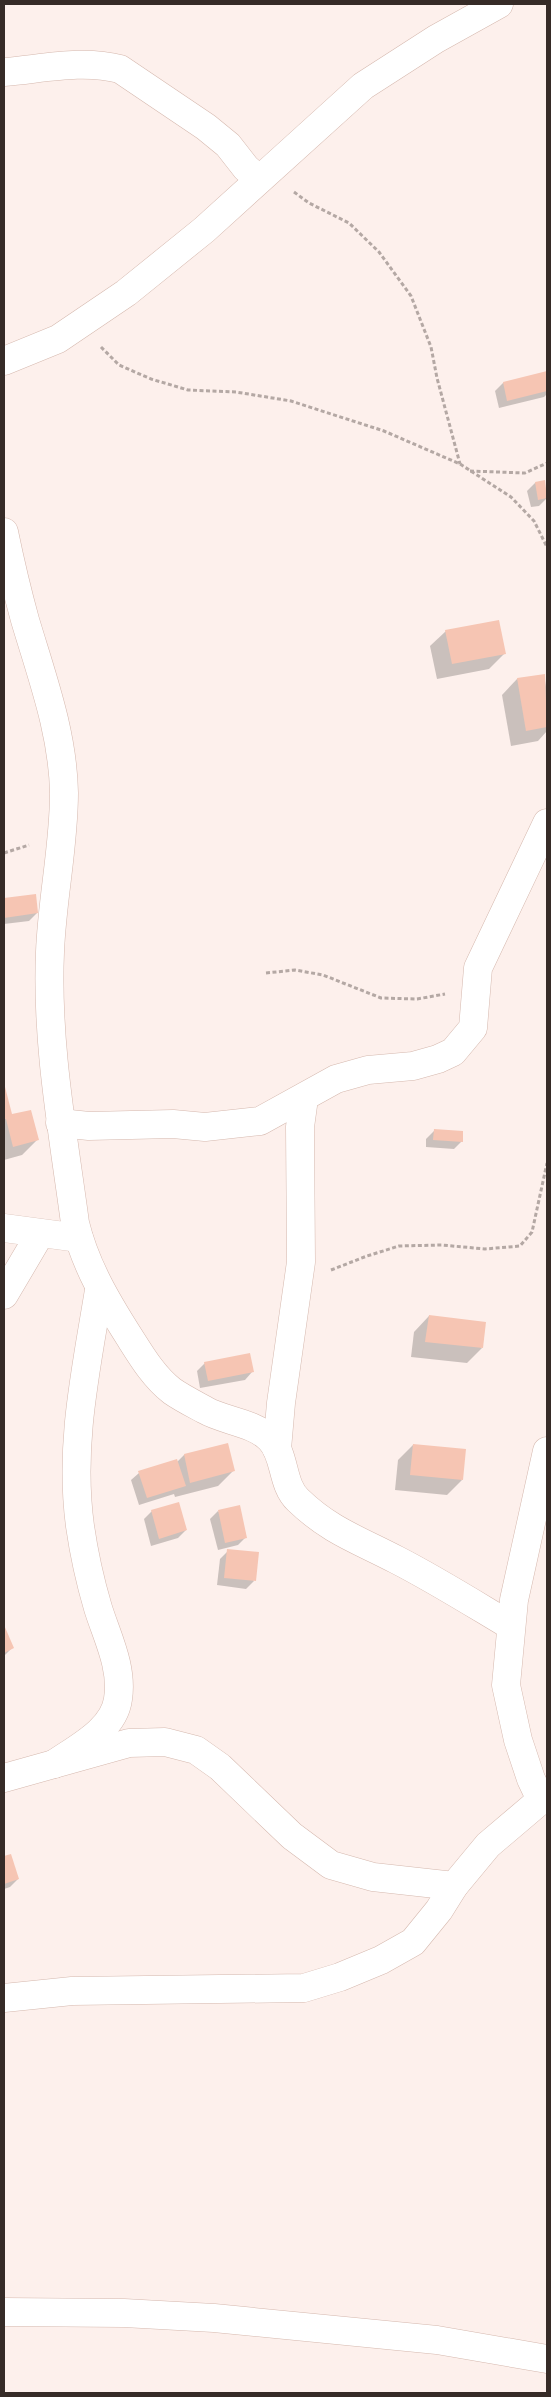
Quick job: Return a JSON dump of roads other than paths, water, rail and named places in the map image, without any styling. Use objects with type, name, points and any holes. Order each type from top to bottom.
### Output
[{"type":"street","points":[[4,361],[58,339],[126,293],[204,230],[363,86],[436,39],[499,4]]},
{"type":"street","points":[[4,72],[77,64],[120,69],[206,127],[228,145],[246,168],[263,176]]},
{"type":"street","points":[[4,532],[25,618],[53,712],[64,793],[50,952],[51,1010],[60,1123],[78,1238],[100,1290],[149,1368],[172,1391],[211,1414],[258,1431],[270,1438],[277,1449],[285,1478],[296,1498],[324,1522],[337,1531],[397,1560],[512,1626]]},
{"type":"street","points":[[60,1123],[89,1126],[142,1124],[205,1126],[237,1125],[260,1121],[336,1079],[350,1074],[413,1066],[438,1059],[453,1052],[473,1028],[478,968],[547,823]]},
{"type":"street","points":[[277,1449],[302,1244],[300,1127],[304,1098]]},
{"type":"street","points":[[4,1228],[78,1238]]},
{"type":"street","points":[[4,1295],[40,1234]]},
{"type":"street","points":[[54,1764],[110,1722],[118,1700],[119,1679],[110,1641],[98,1610],[89,1575],[80,1527],[75,1475],[83,1375],[100,1290]]},
{"type":"street","points":[[4,1998],[72,1991],[304,1988],[340,1977],[381,1960],[413,1942],[439,1910],[454,1886],[488,1845],[544,1799],[531,1779],[518,1740],[506,1685],[514,1600],[547,1451]]},
{"type":"street","points":[[4,1778],[129,1743],[165,1742],[196,1750],[220,1767],[292,1836],[331,1865],[373,1877],[454,1886]]},
{"type":"street","points":[[4,2312],[124,2312],[214,2318],[438,2340],[547,2359]]}]
